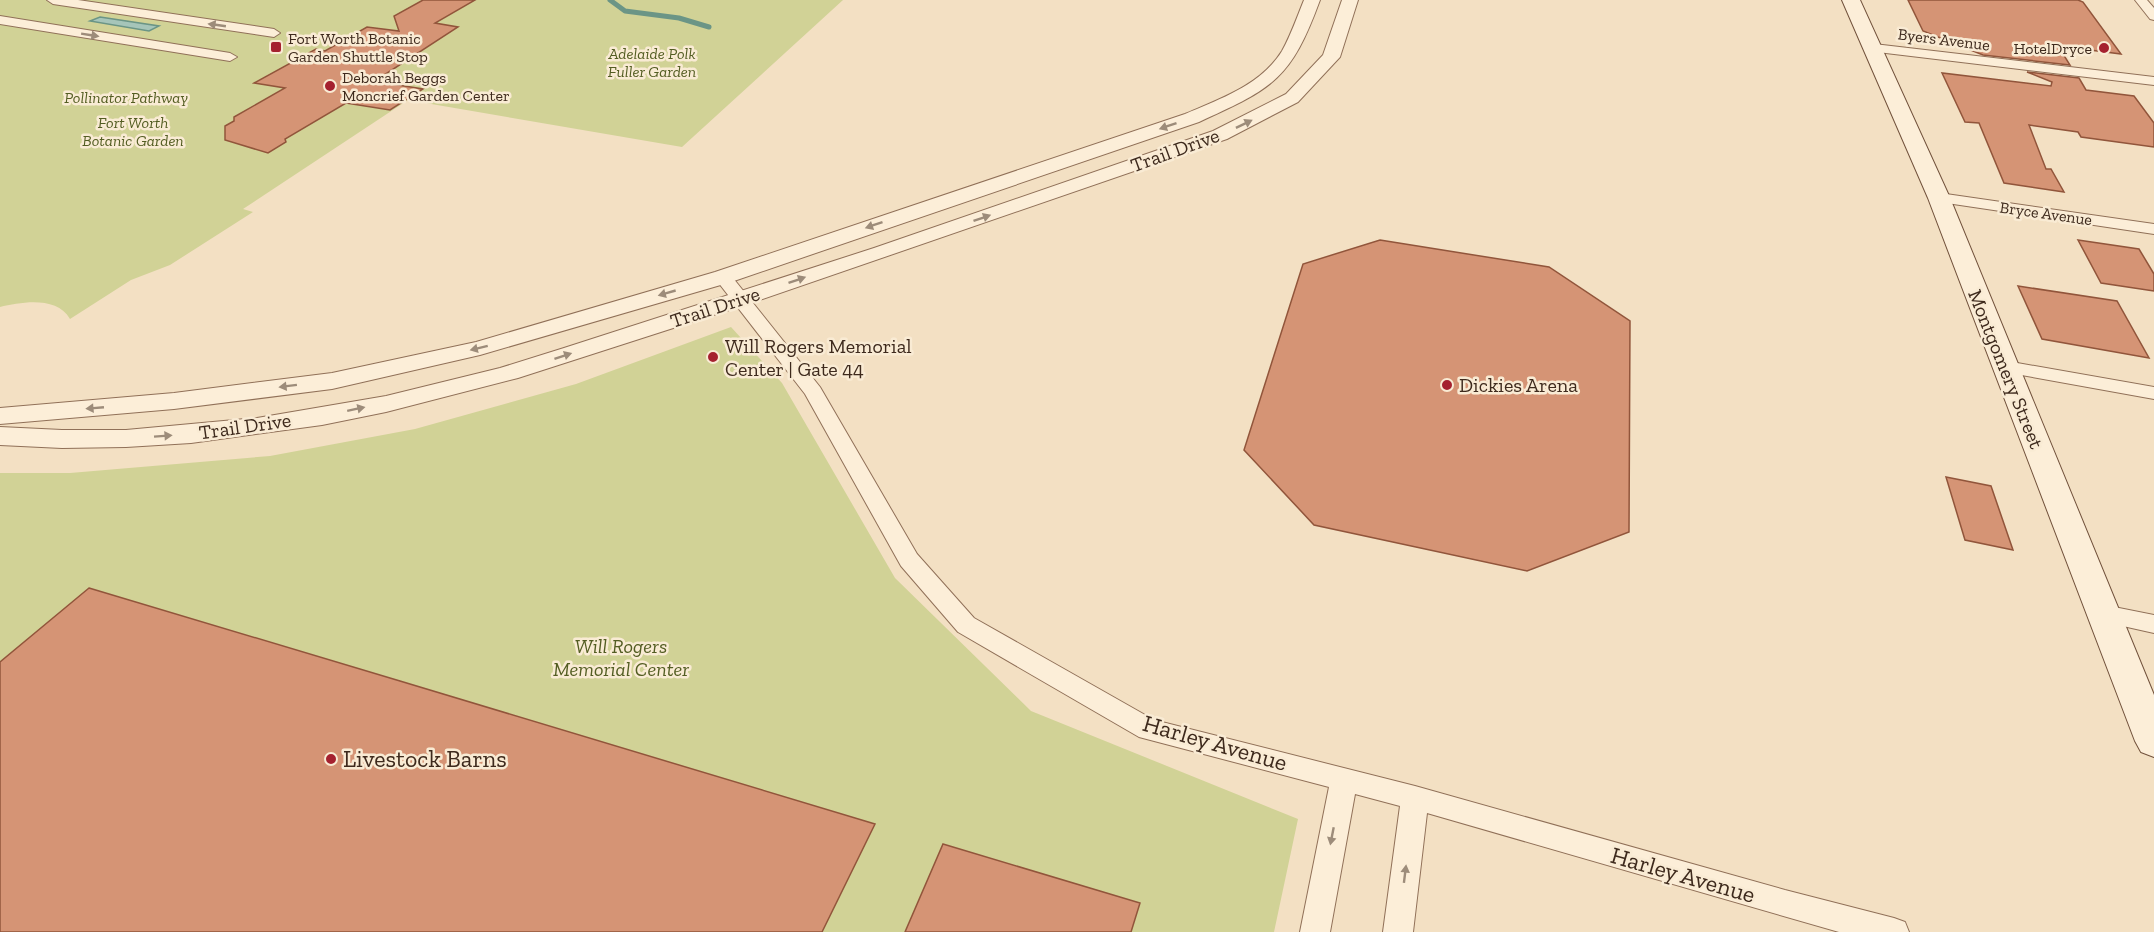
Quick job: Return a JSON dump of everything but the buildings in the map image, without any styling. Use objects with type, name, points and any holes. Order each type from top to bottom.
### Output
[{"type":"main road","name":"Montgomery Street","points":[[1851,0],[1939,198],[2154,741]]},
{"type":"street","points":[[53,0],[274,33]]},
{"type":"street","name":"Trail Drive","points":[[0,416],[174,401],[332,381],[480,348],[723,277],[1192,118],[1236,98],[1268,77],[1287,56],[1312,0]]},
{"type":"street","name":"Trail Drive","points":[[0,436],[120,439],[194,434],[350,410],[507,373],[742,299],[1220,135],[1292,98],[1331,57],[1350,0]]},
{"type":"street","points":[[2141,0],[2154,16]]},
{"type":"street","points":[[0,20],[230,57]]},
{"type":"street","points":[[1297,35],[1337,40]]},
{"type":"street","name":"Byers Avenue","points":[[1874,48],[2154,81]]},
{"type":"street","name":"Bryce Avenue","points":[[1939,198],[2154,229]]},
{"type":"street","name":"Harley Avenue","points":[[723,277],[813,391],[909,560],[966,625],[1148,729],[1415,798],[1785,904],[1894,932]]},
{"type":"street","points":[[2006,367],[2154,393]]},
{"type":"street","points":[[2104,614],[2154,624]]},
{"type":"street","points":[[1315,932],[1344,779]]},
{"type":"street","points":[[1398,932],[1415,798]]},
{"type":"green space","name":"Fort Worth Botanic Garden","points":[[0,0],[843,0],[682,147],[408,100],[243,209],[253,212],[170,265],[131,280],[70,319],[57,307],[38,302],[0,307]]},
{"type":"green space","name":"Will Rogers Memorial Center","points":[[731,327],[782,383],[895,578],[1031,711],[1298,819],[1274,932],[0,932],[0,473],[70,473],[270,456],[415,429],[576,384]]},
{"type":"shaded area","points":[[100,17],[159,26],[149,31],[90,21]]},
{"type":"waterway","points":[[610,0],[625,11],[679,18],[709,27]]},
{"type":"place","name":"Fort Worth Botanic Garden Shuttle Stop","points":[[276,47]]},
{"type":"place","name":"HotelDryce","points":[[2104,48]]},
{"type":"place","name":"Deborah Beggs Moncrief Garden Center","points":[[330,86]]},
{"type":"place","name":"Will Rogers Memorial Center | Gate 44","points":[[713,357]]},
{"type":"place","name":"Dickies Arena","points":[[1447,385]]},
{"type":"place","name":"Livestock Barns","points":[[331,759]]},
{"type":"park label","name":"Adelaide Polk Fuller Garden","points":[[652,62]]},
{"type":"park label","name":"Pollinator Pathway","points":[[126,97]]}]
